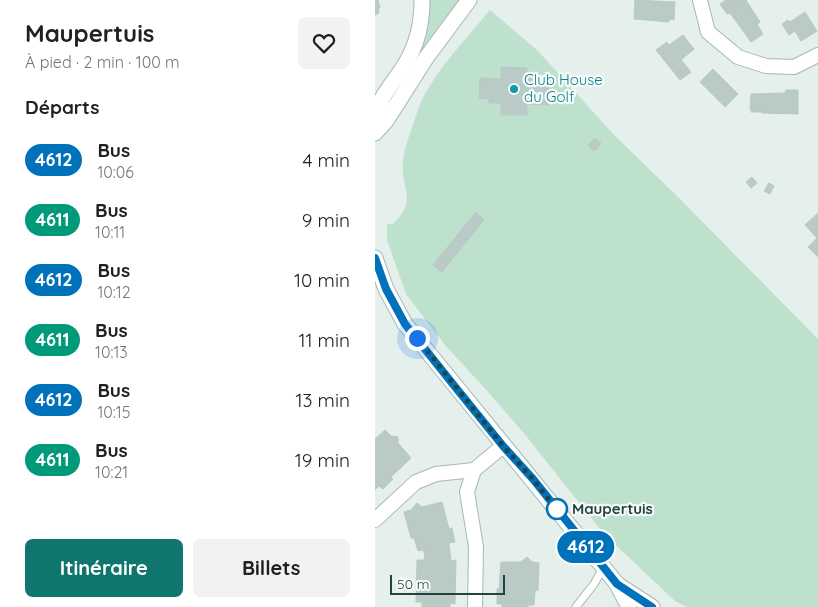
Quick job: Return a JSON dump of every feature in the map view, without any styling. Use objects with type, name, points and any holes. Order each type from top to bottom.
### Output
[{"type":"street","points":[[375,119],[377,106],[407,61],[417,42],[422,0]]},
{"type":"street","points":[[375,134],[469,0]]},
{"type":"street","points":[[700,0],[708,32],[738,57],[766,66],[794,66],[818,55]]},
{"type":"street","points":[[375,126],[375,134]]},
{"type":"street","points":[[375,258],[386,289],[405,324],[617,584],[629,607]]},
{"type":"street","points":[[475,607],[476,547],[467,492],[474,470],[503,446]]},
{"type":"street","points":[[375,520],[416,482],[436,474],[474,470]]},
{"type":"street","points":[[617,584],[652,607]]},
{"type":"lane","points":[[576,607],[603,568]]},
{"type":"green space","points":[[429,0],[463,0],[382,119],[381,108]]},
{"type":"green space","points":[[490,10],[538,51],[615,136],[818,339],[818,607],[687,607],[675,601],[604,534],[527,437],[445,345],[406,294],[387,240],[387,224],[393,224],[401,215],[407,200],[403,160],[407,144],[421,102],[428,88],[448,60]]},
{"type":"building","points":[[375,0],[378,0],[380,8],[378,8],[379,13],[375,15]]},
{"type":"building","points":[[635,0],[675,2],[674,20],[669,19],[669,22],[634,19]]},
{"type":"building","points":[[726,0],[746,0],[760,22],[757,24],[763,34],[751,42],[730,13],[727,14],[720,4]]},
{"type":"building","points":[[805,12],[817,31],[801,41],[795,31],[789,35],[782,24],[788,20],[790,22]]},
{"type":"building","points":[[683,35],[694,49],[681,60],[691,72],[680,80],[656,50],[667,42],[669,45]]},
{"type":"building","name":"Club House du Golf","points":[[501,67],[527,68],[527,78],[550,79],[549,105],[527,104],[527,115],[501,115],[501,103],[489,103],[489,99],[479,98],[480,78],[501,79]]},
{"type":"building","points":[[713,69],[738,94],[725,107],[700,82]]},
{"type":"building","points":[[786,90],[798,90],[798,114],[762,113],[762,109],[750,109],[751,94],[785,93]]},
{"type":"building","points":[[751,109],[762,109],[762,112],[751,112]]},
{"type":"building","points":[[595,138],[601,143],[594,151],[588,145]]},
{"type":"building","points":[[752,177],[757,183],[751,188],[746,182]]},
{"type":"building","points":[[769,183],[774,186],[770,194],[764,191]]},
{"type":"building","points":[[476,212],[484,220],[442,272],[433,265]]},
{"type":"building","points":[[818,213],[818,257],[808,247],[817,238],[805,225]]},
{"type":"building","points":[[385,430],[391,436],[398,437],[398,443],[411,458],[391,477],[393,479],[383,489],[379,486],[375,490],[375,439]]},
{"type":"building","points":[[442,502],[449,529],[452,528],[455,542],[449,543],[451,561],[456,560],[455,604],[450,603],[450,607],[422,607],[422,602],[416,602],[417,560],[424,560],[425,555],[423,550],[418,551],[414,538],[411,538],[404,512],[411,510],[417,503],[422,507]]},
{"type":"building","points":[[527,557],[532,562],[539,563],[538,590],[535,591],[534,605],[528,605],[528,607],[502,607],[502,604],[497,604],[501,562],[521,562]]},
{"type":"bus line","name":"4612","points":[[375,258],[386,289],[405,324],[503,446],[533,479],[603,568],[617,584],[652,607]]},
{"type":"place","name":"Club House du Golf","points":[[514,89]]},
{"type":"place","name":"Maupertuis","points":[[557,509]]},
{"type":"route","points":[[417,338],[561,515],[557,509]]}]
